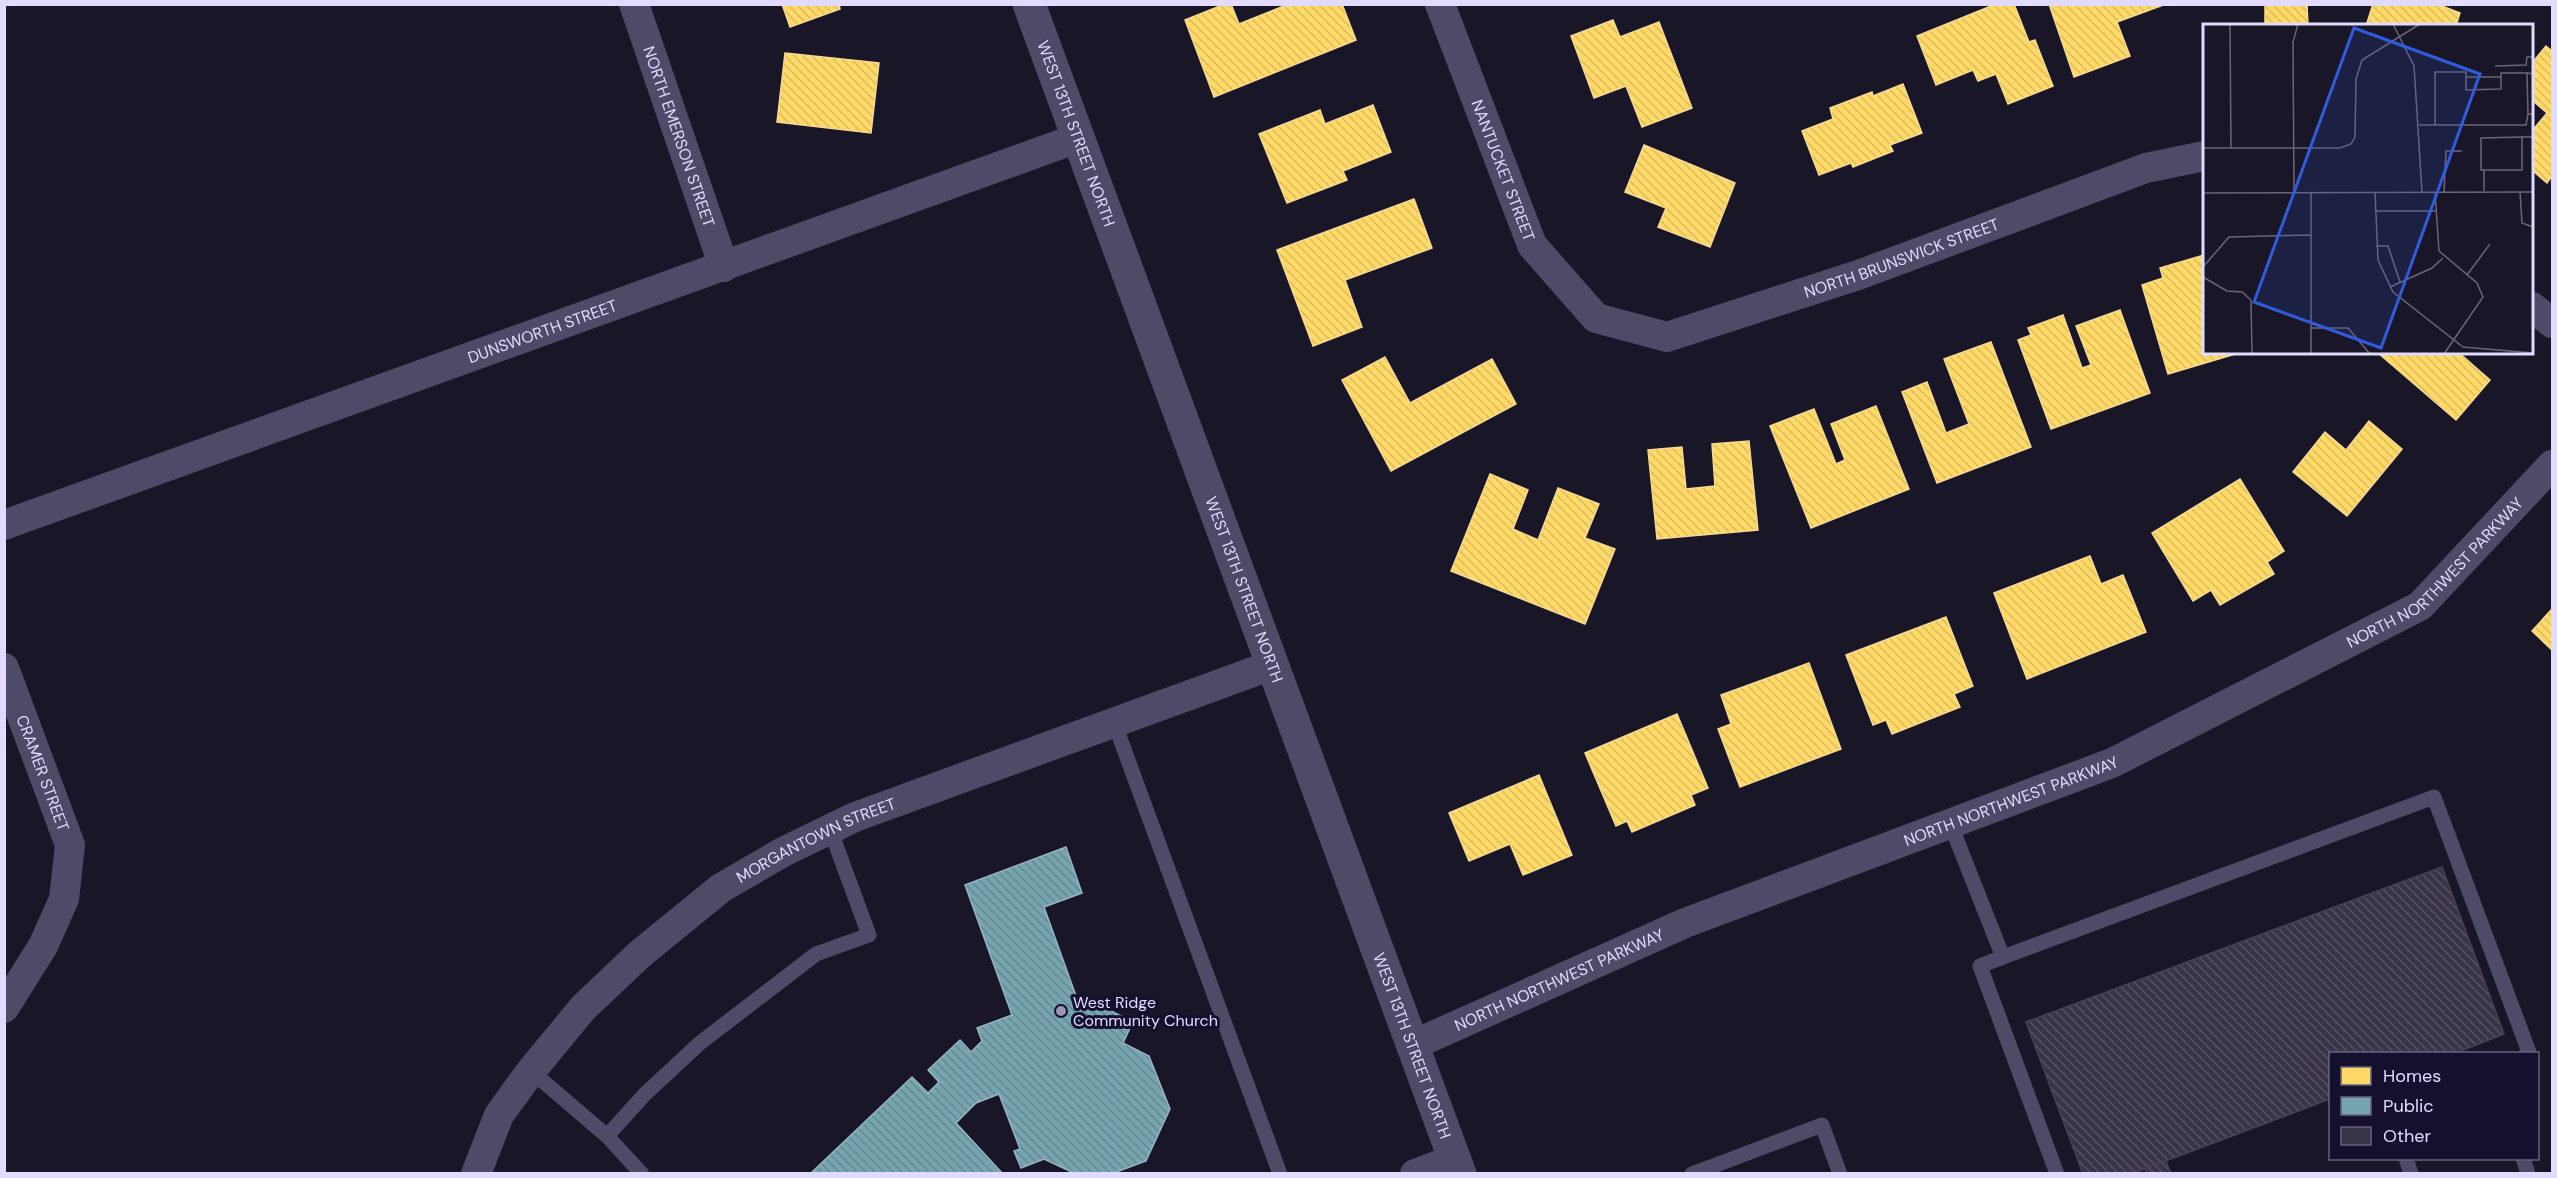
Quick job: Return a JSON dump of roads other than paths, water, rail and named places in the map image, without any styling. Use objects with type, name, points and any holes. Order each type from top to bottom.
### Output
[{"type":"street","name":"NORTH EMERSON STREET","points":[[634,4],[724,267]]},
{"type":"street","name":"WEST 13TH STREET NORTH","points":[[1029,4],[1458,1166]]},
{"type":"street","name":"NANTUCKET STREET","points":[[1440,4],[1532,245],[1596,318]]},
{"type":"street","name":"DUNSWORTH STREET","points":[[4,525],[1078,138]]},
{"type":"street","name":"NORTH BRUNSWICK STREET","points":[[1596,318],[1667,337],[1861,274],[2146,168],[2203,156]]},
{"type":"street","points":[[2533,308],[2553,323]]},
{"type":"street","name":"NORTH NORTHWEST PARKWAY","points":[[1413,1045],[1684,923],[2112,763],[2420,606],[2553,465]]},
{"type":"street","name":"MORGANTOWN STREET","points":[[476,1173],[500,1115],[531,1071],[583,1008],[640,954],[703,903],[747,873],[855,817],[1272,665]]},
{"type":"street","name":"CRAMER STREET","points":[[4,668],[70,845],[64,899],[43,946],[4,1008]]},
{"type":"street","points":[[1415,1173],[1458,1166]]},
{"type":"lane","points":[[1114,722],[1280,1173]]},
{"type":"lane","points":[[2057,1173],[1980,966],[2434,797],[2529,1052]]},
{"type":"lane","points":[[1950,823],[2003,957]]},
{"type":"lane","points":[[608,1136],[645,1094],[709,1036],[816,954],[869,935],[830,829]]},
{"type":"lane","points":[[531,1071],[608,1136],[642,1173]]},
{"type":"lane","points":[[1692,1173],[1822,1125],[1840,1173]]},
{"type":"place","name":"West Ridge Community Church","points":[[1061,1011]]}]
